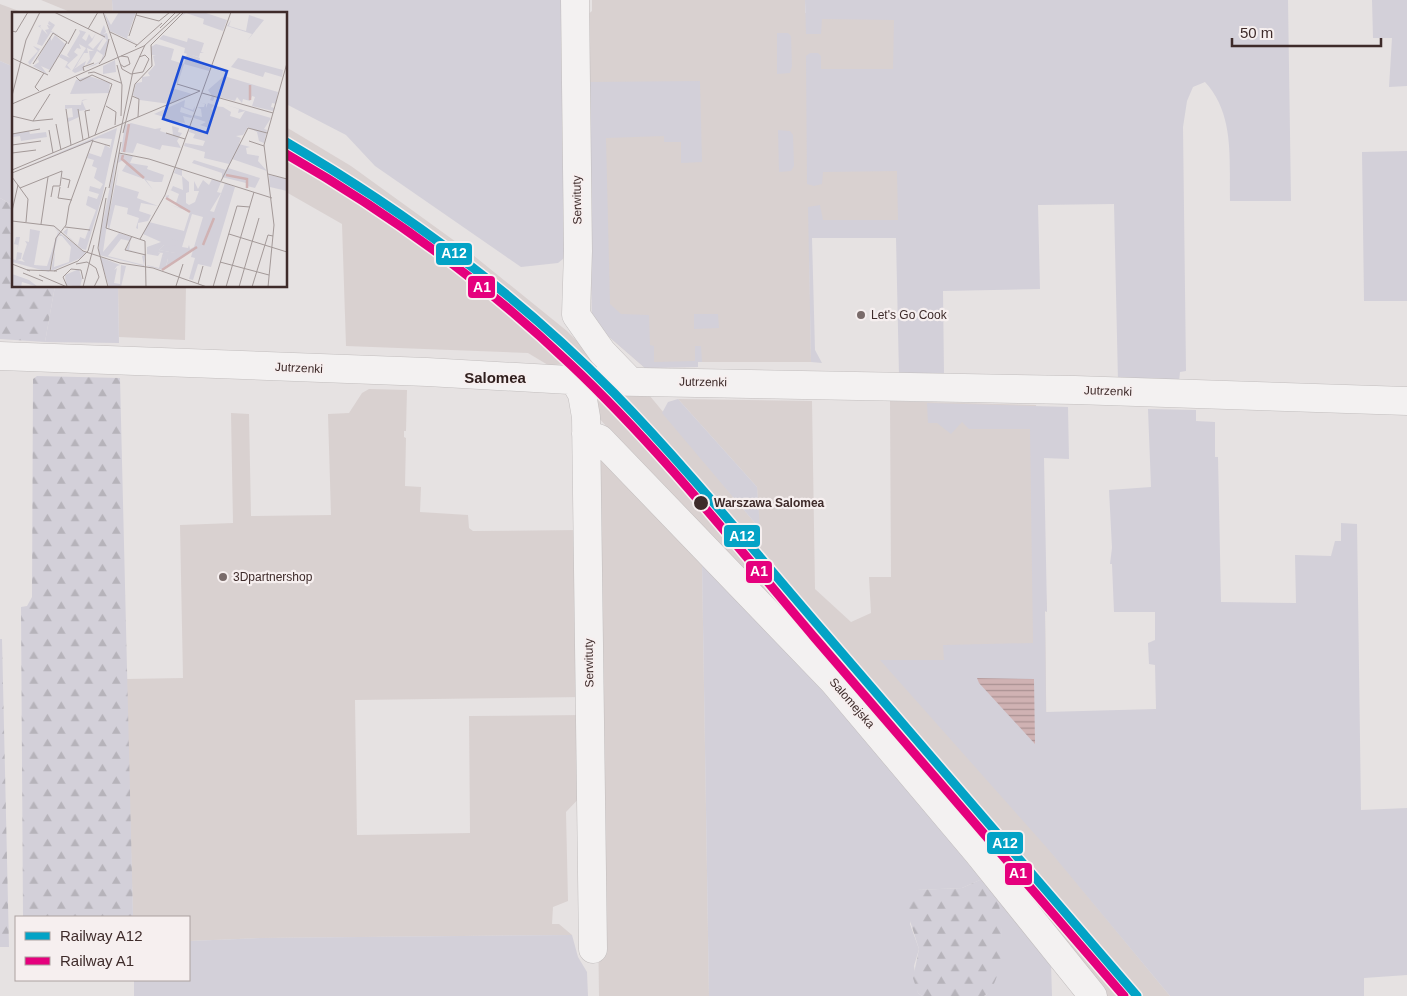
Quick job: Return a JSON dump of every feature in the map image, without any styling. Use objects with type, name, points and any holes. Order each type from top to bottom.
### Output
[{"type":"street","name":"Serwituty","points":[[575,0],[578,251],[576,316],[602,352],[630,381]]},
{"type":"street","name":"Jutrzenki","points":[[0,356],[427,372],[574,380],[1075,390],[1407,401]]},
{"type":"street","name":"Serwituty","points":[[574,380],[582,394],[586,434],[593,949]]},
{"type":"street","name":"Salomejska","points":[[586,434],[600,440],[833,681],[978,853],[1093,996]]},
{"type":"shaded area","points":[[41,0],[112,0],[113,12],[70,12]]},
{"type":"shaded area","points":[[592,0],[805,0],[805,13],[909,12],[909,238],[809,238],[811,362],[698,362],[698,367],[645,368],[592,322],[587,15],[592,11]]},
{"type":"shaded area","points":[[0,4],[22,12],[12,12],[12,66],[0,61]]},
{"type":"shaded area","points":[[288,128],[351,166],[463,247],[567,331],[599,363],[548,365],[528,353],[346,346],[342,224],[288,193]]},
{"type":"shaded area","points":[[118,288],[186,288],[185,340],[119,337]]},
{"type":"shaded area","points":[[369,389],[407,390],[406,431],[404,431],[404,437],[406,438],[405,486],[421,487],[420,512],[468,515],[469,528],[473,531],[581,530],[583,697],[355,700],[357,835],[470,833],[469,716],[584,715],[585,792],[566,812],[568,901],[553,907],[552,924],[559,924],[572,935],[260,938],[190,941],[190,916],[133,916],[126,679],[183,678],[180,525],[233,523],[231,413],[249,414],[251,516],[331,515],[328,414],[349,413],[362,393]]},
{"type":"shaded area","points":[[645,390],[759,528],[757,487],[678,399],[812,401],[815,589],[851,622],[871,613],[869,577],[891,577],[890,401],[1036,405],[1047,612],[1045,611],[1048,848],[1170,996],[1102,996],[592,410],[593,392]]},
{"type":"shaded area","points":[[600,452],[702,561],[709,996],[599,996],[595,686]]},
{"type":"shaded area","points":[[977,678],[1034,679],[1035,744],[979,683]]},
{"type":"green space","points":[[112,0],[563,0],[568,255],[558,263],[521,267],[375,166],[346,135],[288,105],[288,12],[113,12]]},
{"type":"green space","points":[[805,0],[1288,0],[1291,201],[1230,201],[1230,154],[1226,123],[1221,108],[1215,95],[1205,82],[1193,87],[1187,101],[1183,127],[1186,371],[1180,372],[1179,382],[1118,381],[1114,204],[1038,205],[1040,289],[943,291],[944,374],[899,375],[896,238],[812,238],[815,350],[822,363],[811,362],[808,207],[820,205],[823,220],[898,220],[897,171],[823,172],[822,184],[814,186],[807,184],[806,56],[810,53],[818,53],[821,56],[821,69],[893,69],[894,20],[822,19],[821,34],[806,34]]},
{"type":"green space","points":[[1372,0],[1407,0],[1407,86],[1389,87],[1392,38],[1373,38]]},
{"type":"green space","points":[[777,33],[788,33],[791,36],[792,66],[790,73],[777,74]]},
{"type":"green space","points":[[0,61],[12,66],[12,205],[0,198]]},
{"type":"green space","points":[[700,81],[702,162],[681,163],[681,142],[664,142],[664,136],[606,138],[610,304],[621,314],[649,315],[650,345],[654,346],[654,362],[695,361],[695,346],[701,346],[702,362],[698,362],[698,367],[645,368],[592,322],[588,82]]},
{"type":"green space","points":[[778,130],[790,131],[793,135],[794,166],[791,171],[779,172]]},
{"type":"green space","points":[[1407,151],[1407,301],[1364,301],[1362,152]]},
{"type":"green space","points":[[0,198],[12,205],[12,288],[55,288],[45,342],[0,339]]},
{"type":"green space","points":[[55,288],[118,288],[119,343],[45,342]]},
{"type":"green space","points":[[694,314],[718,314],[719,328],[694,329]]},
{"type":"green space","points":[[37,376],[120,378],[133,916],[23,916],[21,607],[27,606],[32,597],[33,379]]},
{"type":"green space","points":[[678,399],[757,487],[760,529],[662,413],[668,402]]},
{"type":"green space","points":[[927,403],[1068,407],[1069,459],[1044,458],[1047,612],[1045,611],[1046,712],[1156,709],[1155,665],[1149,664],[1148,643],[1155,640],[1155,612],[1114,612],[1112,564],[1110,564],[1112,548],[1109,490],[1151,487],[1148,409],[1196,410],[1196,421],[1215,422],[1215,457],[1218,457],[1221,602],[1296,603],[1295,555],[1331,556],[1335,541],[1341,541],[1341,523],[1357,524],[1361,810],[1407,808],[1407,975],[1364,978],[1364,996],[1170,996],[1048,849],[880,660],[944,660],[943,645],[1033,643],[1030,429],[969,429],[962,422],[951,434],[937,423],[928,423]]},
{"type":"green space","points":[[702,561],[782,638],[982,879],[962,888],[917,890],[910,924],[919,949],[914,966],[918,993],[922,996],[709,996]]},
{"type":"green space","points":[[0,639],[2,639],[9,947],[0,947]]},
{"type":"green space","points":[[982,879],[997,897],[1000,910],[1002,937],[1000,966],[991,989],[984,996],[922,996],[918,993],[913,978],[919,949],[905,905],[917,890],[962,888]]},
{"type":"green space","points":[[998,899],[1051,963],[1052,996],[984,996],[987,994],[1002,937]]},
{"type":"green space","points":[[572,935],[578,957],[587,972],[588,996],[134,996],[134,981],[190,981],[190,941],[260,938]]},
{"type":"rail line","name":"A12","points":[[288,143],[374,197],[459,257],[539,322],[614,393],[694,481],[1137,996]]},
{"type":"rail line","name":"A1","points":[[288,155],[362,200],[470,277],[537,334],[603,396],[696,497],[814,637],[1124,996]]},
{"type":"place","name":"Let's Go Cook","points":[[861,315]]},
{"type":"place","name":"Warszawa Salomea","points":[[701,503]]},
{"type":"place","name":"3Dpartnershop","points":[[223,577]]},
{"type":"district","name":"Salomea","points":[[495,377]]}]
